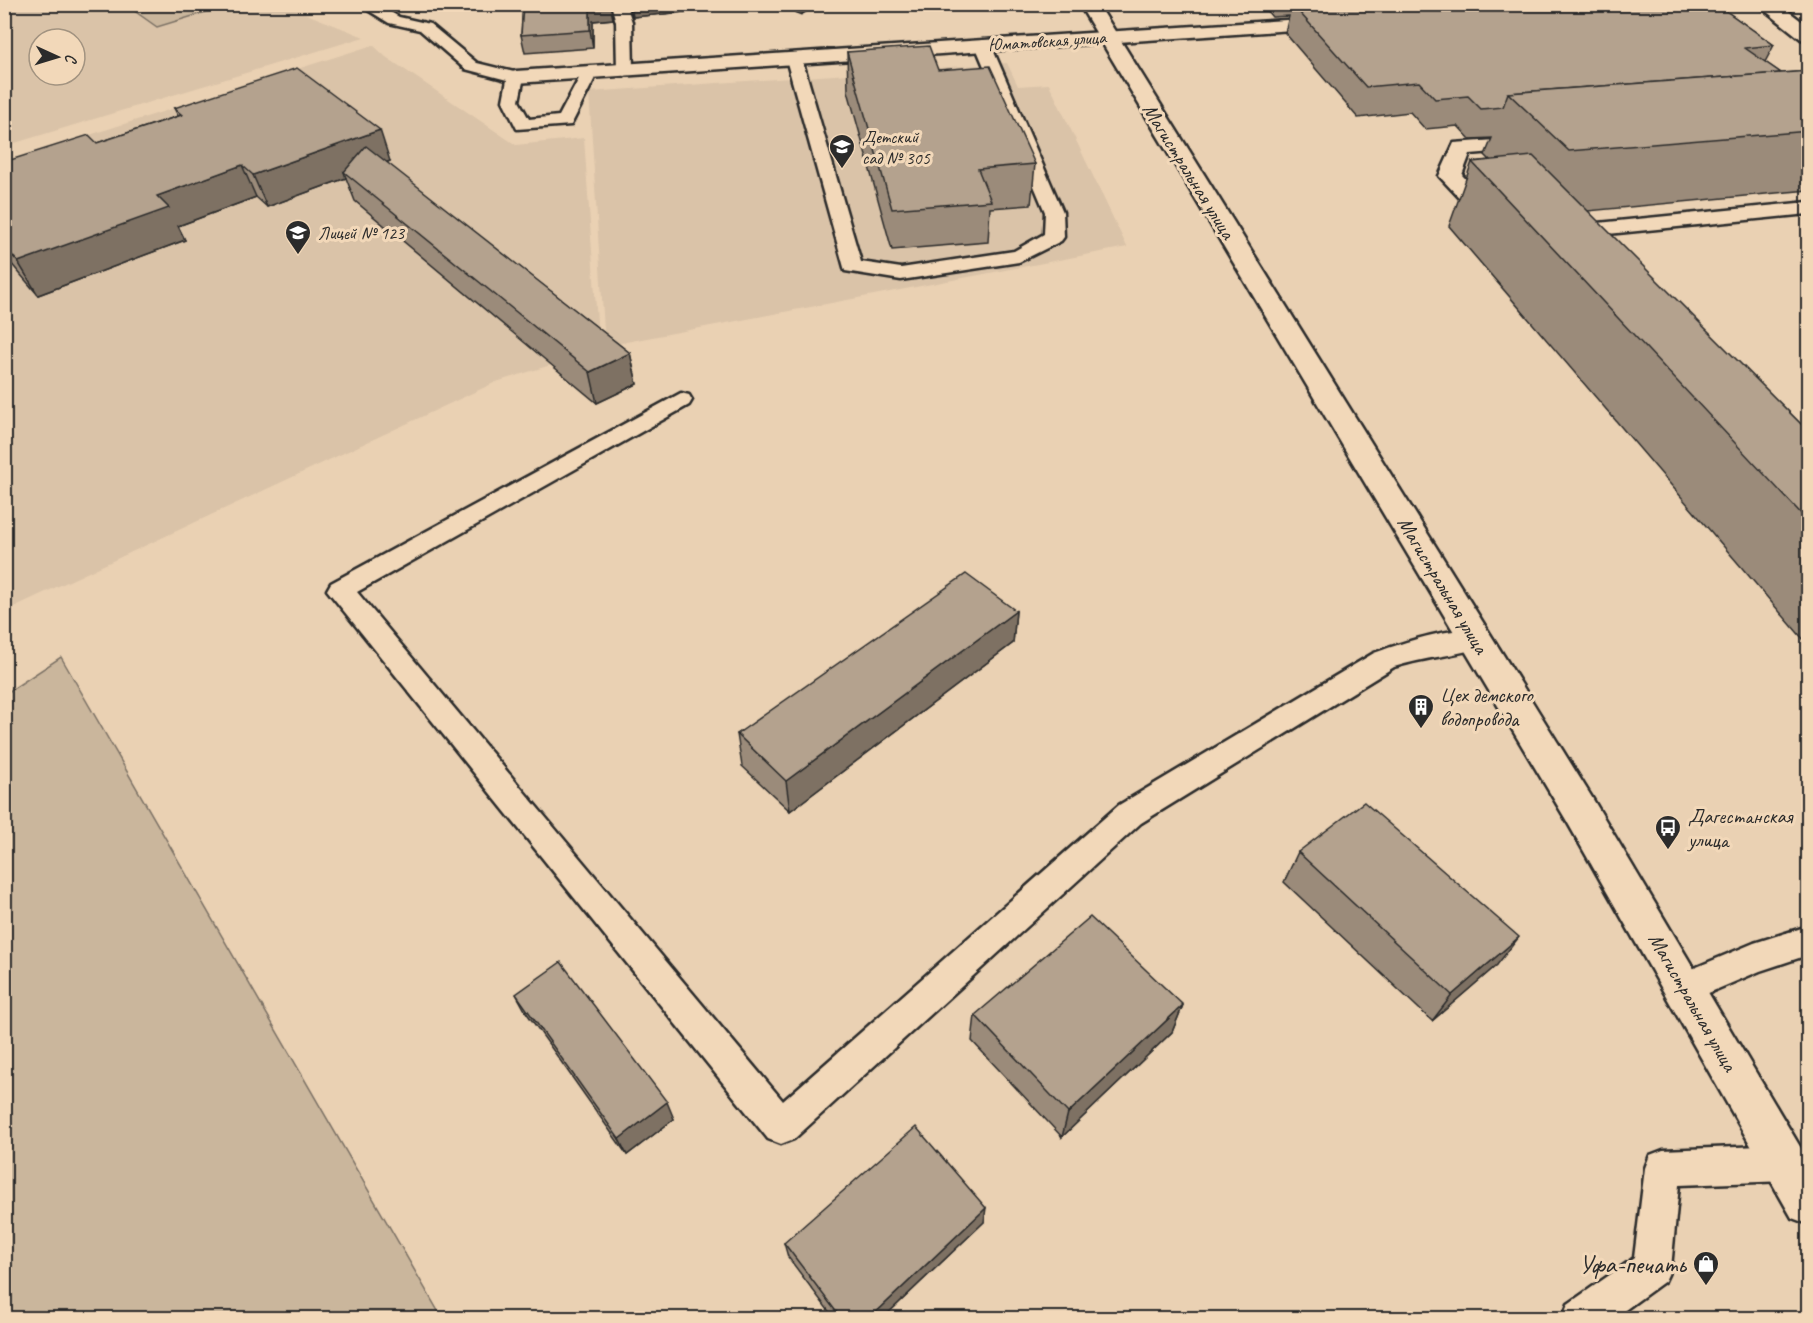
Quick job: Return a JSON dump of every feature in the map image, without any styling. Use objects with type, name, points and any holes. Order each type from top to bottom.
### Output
[{"type":"street","name":"Магистральная улица","points":[[1088,4],[1477,639],[1685,988],[1809,1202]]},
{"type":"street","points":[[1766,4],[1809,35]]},
{"type":"street","name":"Юматовская улица","points":[[516,77],[589,74],[1108,36],[1352,22]]},
{"type":"street","points":[[1478,204],[1450,176],[1462,148],[1558,141]]},
{"type":"lane","points":[[365,4],[394,20],[425,27],[471,66],[516,77],[512,101],[523,126],[565,121],[589,74]]},
{"type":"lane","points":[[618,4],[624,22],[625,71]]},
{"type":"lane","points":[[794,59],[852,267],[901,274],[1018,256],[1054,237],[1054,212],[983,45]]},
{"type":"lane","points":[[1573,250],[1557,233],[1809,208]]},
{"type":"lane","points":[[681,400],[340,590],[781,1126],[1131,814],[1384,660],[1419,648],[1477,639]]},
{"type":"lane","points":[[1685,988],[1754,958],[1809,941]]},
{"type":"lane","points":[[1582,1318],[1652,1268],[1663,1168],[1786,1163]]},
{"type":"shaded area","points":[[5,5],[284,5],[364,37],[5,146]]},
{"type":"shaded area","points":[[126,5],[229,5],[157,27]]},
{"type":"shaded area","name":"Лицей № 123","points":[[373,45],[386,57],[516,145],[584,138],[599,350],[496,382],[5,611],[4,162]]},
{"type":"shaded area","name":"Детский сад № 305","points":[[1007,63],[1018,86],[1049,84],[1127,247],[605,346],[589,92]]},
{"type":"shaded area","points":[[61,657],[442,1318],[5,1318],[5,694]]},
{"type":"building","points":[[523,4],[590,4],[590,30],[521,35]]},
{"type":"building","points":[[1292,4],[1716,4],[1774,45],[1745,48],[1781,73],[1508,93],[1503,107],[1481,109],[1468,96],[1435,99],[1419,82],[1366,87]]},
{"type":"building","points":[[929,46],[938,70],[990,66],[1035,164],[978,169],[991,201],[892,209],[847,52]]},
{"type":"building","points":[[297,68],[380,130],[253,175],[242,165],[157,196],[169,208],[18,262],[4,246],[4,162],[89,135],[97,143],[182,115],[174,108]]},
{"type":"building","points":[[1809,71],[1809,131],[1569,151],[1508,93]]},
{"type":"building","points":[[366,146],[630,353],[590,372],[344,172]]},
{"type":"building","points":[[1533,156],[1809,432],[1809,522],[1472,162]]},
{"type":"building","points":[[966,574],[1016,611],[786,781],[737,734]]},
{"type":"building","points":[[1364,802],[1519,937],[1452,995],[1298,852]]},
{"type":"building","points":[[1090,917],[1183,1005],[1068,1113],[975,1015]]},
{"type":"building","points":[[561,962],[667,1102],[619,1139],[516,994]]},
{"type":"building","points":[[916,1127],[986,1208],[870,1318],[841,1318],[784,1243]]},
{"type":"place","name":"Детский сад № 305","points":[[842,170]]},
{"type":"place","name":"Лицей № 123","points":[[298,256]]},
{"type":"place","name":"Цех демского водопровода","points":[[1421,730]]},
{"type":"place","name":"Дагестанская улица","points":[[1668,851]]},
{"type":"place","name":"Уфа-печать","points":[[1706,1287]]}]
